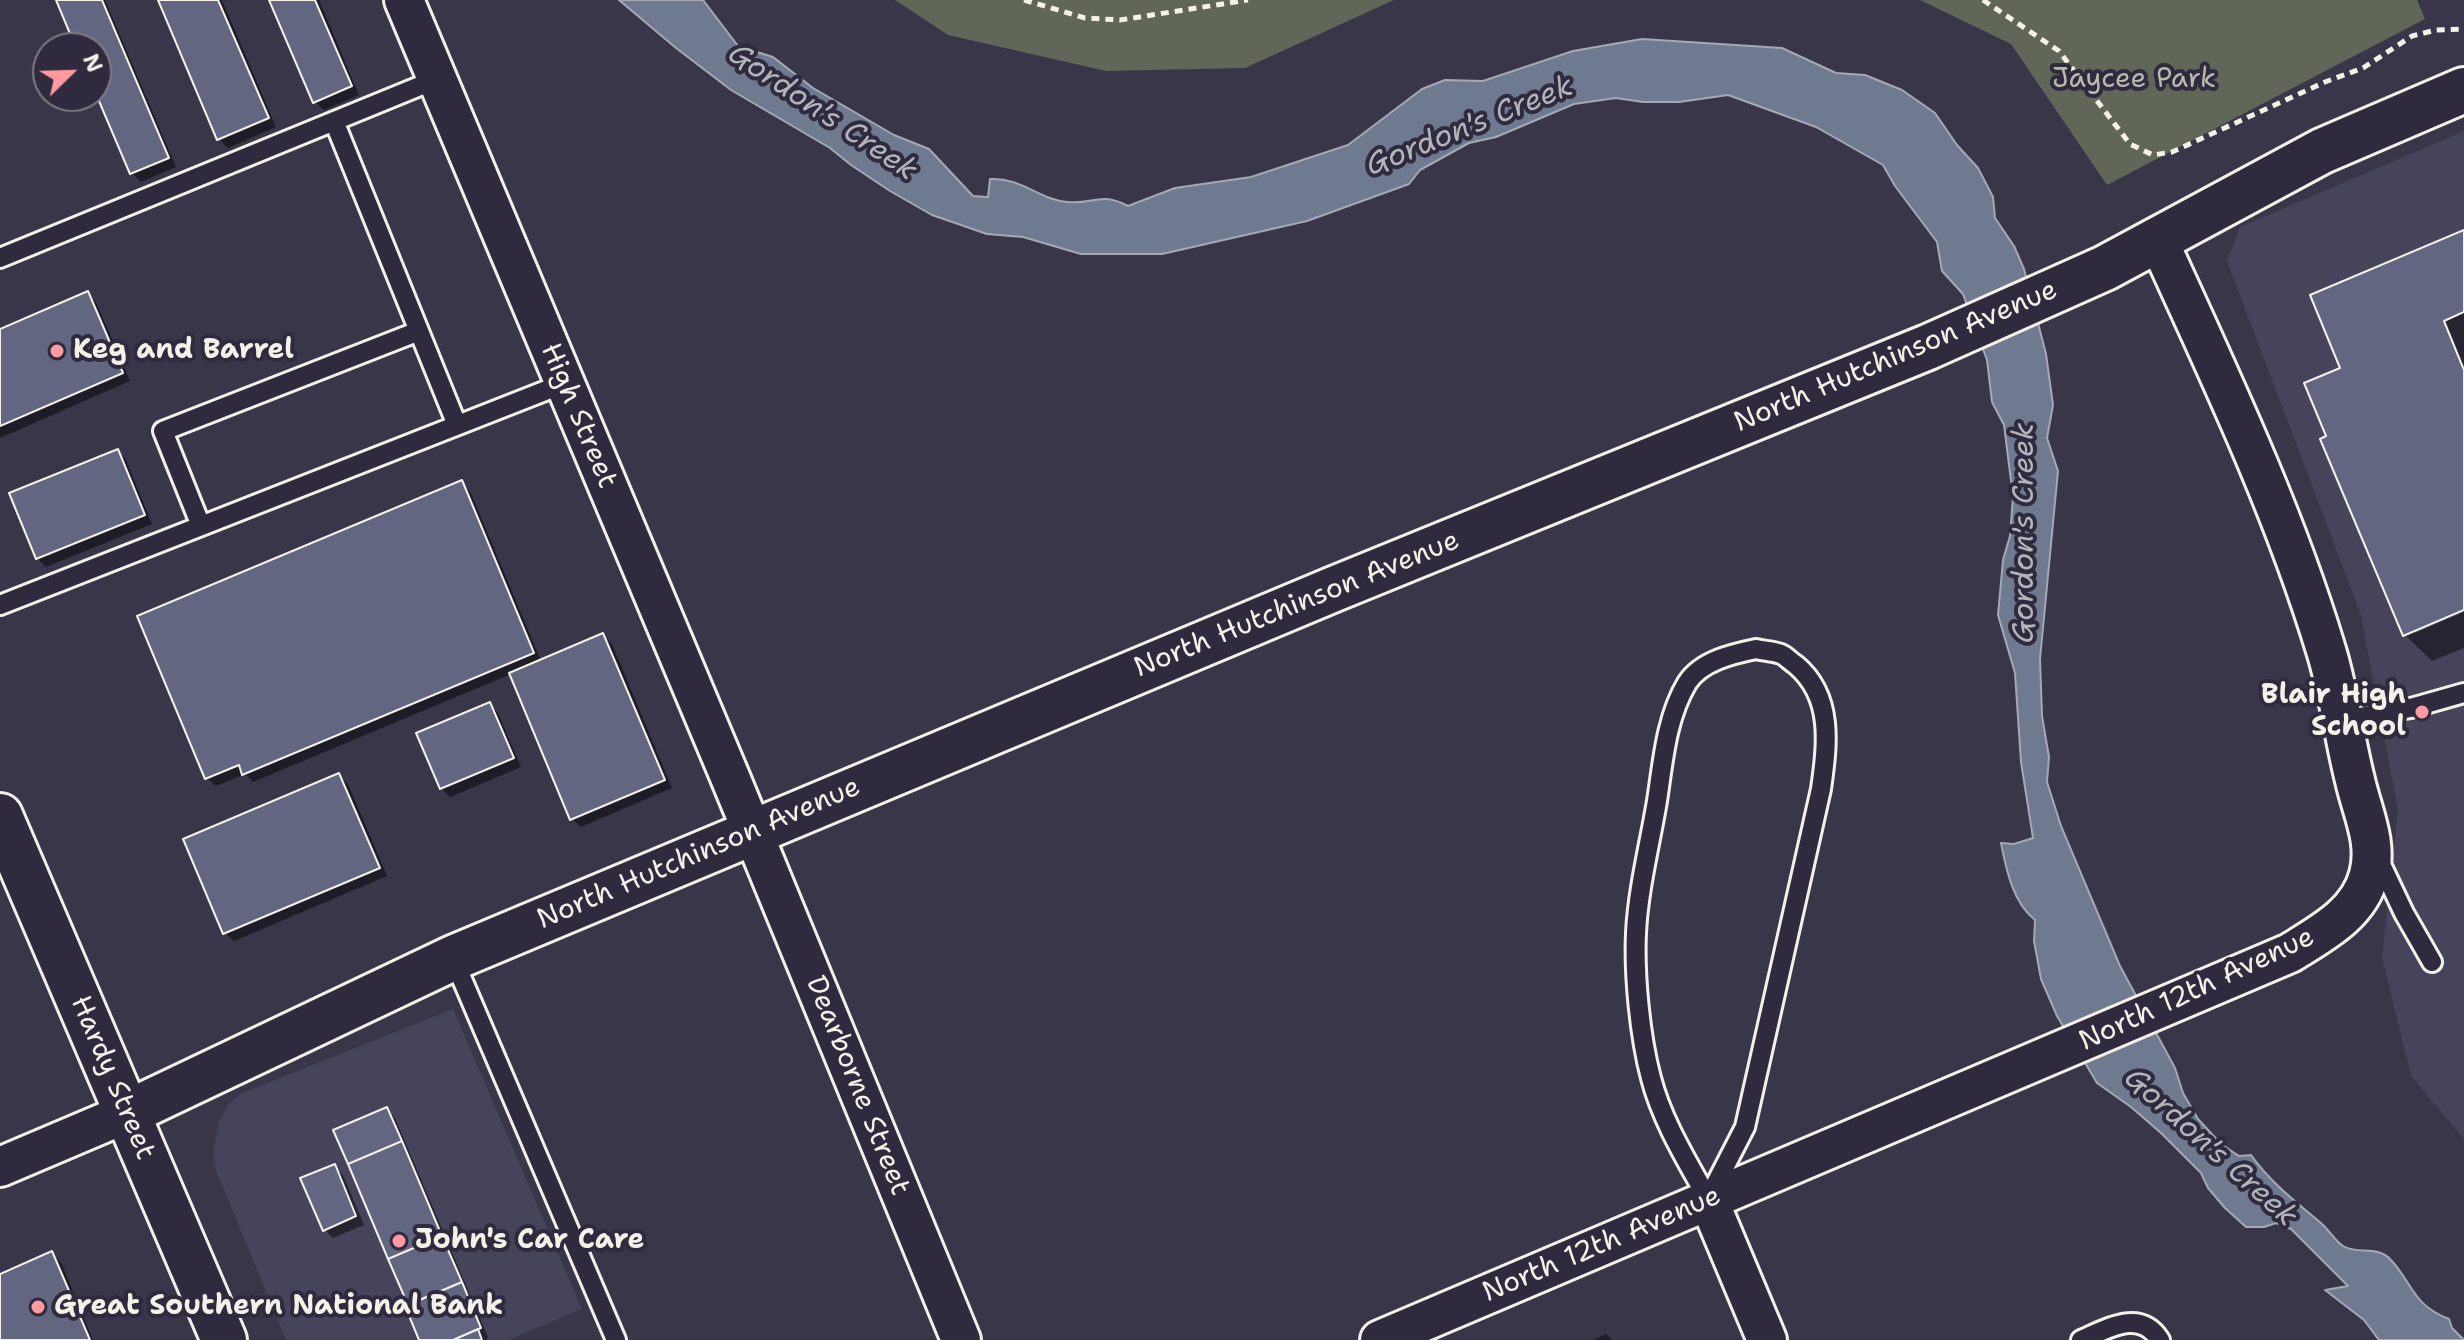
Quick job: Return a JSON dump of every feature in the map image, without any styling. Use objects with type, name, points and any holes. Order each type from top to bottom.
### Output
[{"type":"main road","name":"North Hutchinson Avenue","points":[[127,1113],[453,958],[1334,589],[1928,347],[2105,268],[2322,151],[2464,90]]},
{"type":"main road","name":"Hardy Street","points":[[0,816],[224,1340]]},
{"type":"street","name":"High Street","points":[[404,0],[752,831]]},
{"type":"street","points":[[2158,240],[2238,416],[2287,536],[2327,652],[2355,781],[2374,849]]},
{"type":"street","name":"Dearborne Street","points":[[752,831],[961,1340]]},
{"type":"street","name":"North 12th Avenue","points":[[1380,1340],[2290,953],[2355,907],[2369,877],[2374,849]]},
{"type":"street","points":[[0,1167],[127,1113]]},
{"type":"street","points":[[1708,1199],[1767,1340]]},
{"type":"lane","points":[[0,258],[437,79]]},
{"type":"lane","points":[[334,121],[457,425]]},
{"type":"lane","points":[[201,526],[163,431],[419,331]]},
{"type":"lane","points":[[0,605],[565,383]]},
{"type":"lane","points":[[1756,649],[1783,655],[1804,672],[1817,693],[1825,715],[1827,747],[1821,789],[1745,1127],[1708,1199],[1673,1136],[1651,1079],[1640,1017],[1636,933],[1665,746],[1675,711],[1688,681],[1709,664],[1756,649]]},
{"type":"lane","points":[[2342,720],[2411,708],[2464,693]]},
{"type":"lane","points":[[2374,849],[2404,913],[2432,962]]},
{"type":"lane","points":[[453,958],[616,1340]]},
{"type":"lane","points":[[2081,1340],[2130,1322],[2145,1325],[2160,1340]]},
{"type":"path","points":[[1024,0],[1085,18],[1120,20],[1248,0]]},
{"type":"path","points":[[1983,0],[2059,51],[2130,144],[2153,155],[2172,152],[2325,82],[2363,68],[2412,36],[2436,30],[2464,29]]},
{"type":"shaded area","name":"Blair High School","points":[[2464,131],[2464,1139],[2411,1076],[2382,958],[2398,810],[2361,615],[2227,261],[2240,227]]},
{"type":"shaded area","name":"John's Car Care","points":[[453,1009],[582,1309],[508,1340],[286,1340],[217,1173],[213,1155],[219,1121],[228,1105],[240,1094]]},
{"type":"green space","points":[[895,0],[1394,0],[1245,68],[1106,71],[948,35]]},
{"type":"green space","name":"Jaycee Park","points":[[1920,0],[2417,0],[2425,19],[2107,185],[2011,44]]},
{"type":"water","name":"Gordon's Creek","points":[[619,0],[703,0],[738,46],[773,57],[813,88],[894,135],[929,149],[973,196],[988,197],[990,179],[1001,179],[1057,200],[1110,199],[1128,206],[1175,188],[1251,177],[1348,145],[1422,89],[1445,80],[1483,81],[1573,51],[1642,39],[1782,48],[1836,73],[1865,75],[1902,90],[1935,113],[1978,168],[1993,197],[1995,218],[2014,246],[2024,269],[2046,354],[2053,405],[2047,438],[2058,471],[2040,659],[2042,716],[2049,757],[2047,782],[2061,826],[2120,966],[2175,1068],[2183,1093],[2198,1119],[2221,1144],[2239,1156],[2251,1155],[2275,1183],[2343,1246],[2379,1252],[2390,1259],[2420,1300],[2449,1319],[2452,1328],[2464,1340],[2379,1340],[2364,1320],[2325,1290],[2348,1286],[2291,1229],[2276,1223],[2246,1227],[2208,1188],[2201,1173],[2161,1133],[2097,1083],[2057,1016],[2041,979],[2034,941],[2035,920],[2016,895],[2001,843],[2014,844],[2033,838],[2021,762],[2015,673],[1998,615],[2013,497],[2004,425],[1992,402],[1987,360],[1963,294],[1942,271],[1937,242],[1883,165],[1816,127],[1728,95],[1679,102],[1616,98],[1574,104],[1496,137],[1469,143],[1420,170],[1409,184],[1307,221],[1162,254],[1081,254],[1023,237],[987,234],[932,215],[890,191],[830,148],[731,90]]},
{"type":"building","points":[[56,0],[102,0],[169,158],[130,174],[104,112],[112,112],[112,32],[69,32]]},
{"type":"building","points":[[158,0],[218,0],[269,118],[217,140]]},
{"type":"building","points":[[269,0],[315,0],[352,86],[313,103]]},
{"type":"building","points":[[2464,230],[2464,312],[2444,321],[2464,370],[2464,610],[2403,636],[2320,439],[2326,436],[2304,383],[2340,368],[2310,295]]},
{"type":"building","name":"Keg and Barrel","points":[[88,291],[123,373],[0,426],[0,329]]},
{"type":"building","points":[[118,449],[145,515],[36,559],[9,493]]},
{"type":"building","points":[[462,480],[534,653],[242,775],[239,765],[205,779],[137,616]]},
{"type":"building","points":[[603,633],[665,780],[570,820],[509,673]]},
{"type":"building","points":[[490,702],[514,758],[440,789],[416,733]]},
{"type":"building","points":[[339,773],[380,868],[223,934],[183,839]]},
{"type":"building","points":[[387,1107],[402,1141],[348,1164],[333,1130]]},
{"type":"building","points":[[402,1141],[442,1236],[388,1259],[348,1164]]},
{"type":"building","points":[[335,1164],[356,1216],[323,1231],[300,1178]]},
{"type":"building","points":[[442,1236],[462,1282],[408,1305],[388,1259]]},
{"type":"building","name":"Great Southern National Bank","points":[[52,1251],[90,1340],[0,1340],[0,1274]]},
{"type":"building","points":[[462,1282],[481,1328],[453,1340],[419,1340],[405,1306]]},
{"type":"building","points":[[478,1329],[482,1340],[453,1340]]},
{"type":"place","name":"Keg and Barrel","points":[[57,351]]},
{"type":"place","name":"Blair High School","points":[[2422,712]]},
{"type":"place","name":"John's Car Care","points":[[399,1241]]},
{"type":"place","name":"Great Southern National Bank","points":[[38,1307]]}]
